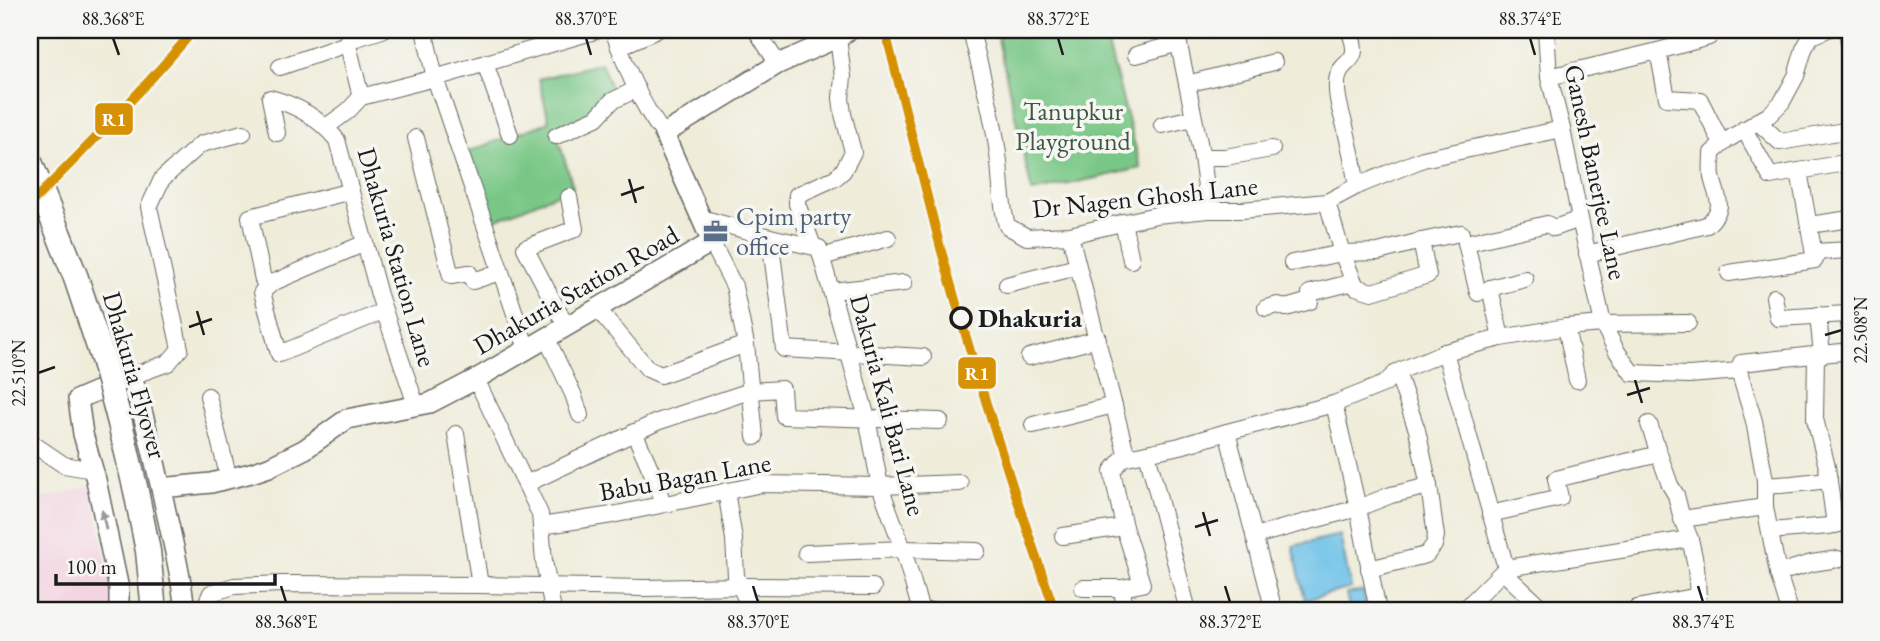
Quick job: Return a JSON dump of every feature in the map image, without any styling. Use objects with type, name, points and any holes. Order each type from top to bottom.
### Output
[{"type":"main road","name":"Dhakuria Flyover","points":[[30,162],[76,278],[104,362],[148,551],[154,611]]},
{"type":"main road","name":"Dhakuria Flyover","points":[[30,206],[79,337],[105,419],[126,513],[138,611]]},
{"type":"street","points":[[279,67],[382,30]]},
{"type":"street","points":[[424,30],[435,78],[527,349]]},
{"type":"street","name":"Dhakuria Station Lane","points":[[326,127],[348,111],[361,97],[598,30]]},
{"type":"street","points":[[613,30],[627,69],[652,118],[664,134],[778,64],[842,32]]},
{"type":"street","points":[[619,47],[657,30]]},
{"type":"street","points":[[756,30],[778,64]]},
{"type":"street","name":"Dr Nagen Ghosh Lane","points":[[971,30],[999,161],[1007,226],[1027,237],[1070,235],[1156,215],[1327,202],[1357,186],[1423,159],[1562,129]]},
{"type":"street","points":[[1349,30],[1355,48],[1354,56],[1339,71],[1337,82],[1357,186]]},
{"type":"street","name":"Ganesh Banerjee Lane","points":[[1546,30],[1549,77],[1587,254],[1603,324],[1616,350],[1632,373],[1689,375],[1739,371]]},
{"type":"street","points":[[1799,30],[1804,49]]},
{"type":"street","points":[[1587,254],[1707,225],[1717,216],[1720,201],[1712,175],[1712,153],[1750,125],[1769,115],[1782,102],[1796,76],[1811,36],[1826,30]]},
{"type":"street","points":[[1847,30],[1850,49]]},
{"type":"street","name":"Dakuria Kali Bari Lane","points":[[842,32],[841,98],[853,152],[843,172],[797,195],[797,204],[832,291],[867,418],[880,486],[903,549],[920,611]]},
{"type":"street","points":[[1136,55],[1177,36],[1202,157],[1209,210]]},
{"type":"street","points":[[1549,77],[1709,37]]},
{"type":"street","points":[[347,44],[361,97]]},
{"type":"street","points":[[1658,51],[1667,98],[1700,100],[1722,144]]},
{"type":"street","points":[[1187,83],[1274,62]]},
{"type":"street","points":[[485,63],[510,135]]},
{"type":"street","points":[[556,136],[596,118],[612,101],[637,89]]},
{"type":"street","name":"Dhakuria Station Lane","points":[[277,133],[270,98],[305,112],[326,127],[337,140],[384,311],[416,405]]},
{"type":"street","points":[[1162,125],[1194,118]]},
{"type":"street","points":[[1750,125],[1780,142],[1850,130]]},
{"type":"street","points":[[1750,125],[1770,176],[1850,162]]},
{"type":"street","points":[[119,611],[119,590],[83,434],[78,399],[168,363],[180,349],[149,207],[162,179],[201,144],[243,133]]},
{"type":"street","name":"Dhakuria Station Road","points":[[161,488],[211,484],[269,467],[304,449],[347,419],[430,403],[476,379],[710,241],[664,134]]},
{"type":"street","points":[[416,138],[452,276],[468,273],[473,281],[500,272]]},
{"type":"street","points":[[1202,157],[1224,157],[1272,149]]},
{"type":"street","points":[[1729,273],[1815,260],[1800,171]]},
{"type":"street","points":[[272,283],[263,279],[250,217],[351,191]]},
{"type":"street","points":[[566,326],[526,248],[575,229],[569,197]]},
{"type":"street","points":[[1327,202],[1342,253],[1356,286],[1373,292],[1429,275],[1421,240]]},
{"type":"street","points":[[701,218],[817,252],[888,238]]},
{"type":"street","points":[[1478,293],[1466,243],[1547,223],[1554,228],[1580,219]]},
{"type":"street","points":[[1809,225],[1850,219]]},
{"type":"street","points":[[1123,222],[1131,260]]},
{"type":"street","points":[[1292,263],[1342,253],[1378,252],[1421,240],[1461,233]]},
{"type":"street","points":[[1070,235],[1127,457]]},
{"type":"street","points":[[770,237],[784,349],[923,357]]},
{"type":"street","points":[[710,241],[734,286],[746,344],[755,437]]},
{"type":"street","points":[[365,243],[272,283],[262,292],[279,354],[384,311]]},
{"type":"street","points":[[1814,252],[1850,250]]},
{"type":"street","points":[[1007,285],[1077,267]]},
{"type":"street","points":[[1501,338],[1490,288],[1525,279]]},
{"type":"street","points":[[1266,308],[1278,305],[1286,309],[1310,300],[1310,293],[1354,282]]},
{"type":"street","points":[[832,291],[904,283]]},
{"type":"street","points":[[1774,297],[1778,318],[1847,314],[1850,328]]},
{"type":"street","points":[[597,308],[648,369],[661,375],[746,344]]},
{"type":"street","points":[[1770,531],[1843,524],[1829,480],[1815,419],[1819,355],[1818,315]]},
{"type":"street","points":[[1083,588],[1122,588],[1142,583],[1124,527],[1112,471],[1122,459],[1334,404],[1384,384],[1397,372],[1445,352],[1501,338],[1603,324],[1688,323]]},
{"type":"street","points":[[1566,327],[1577,380]]},
{"type":"street","points":[[546,338],[580,415]]},
{"type":"street","points":[[1029,356],[1098,339]]},
{"type":"street","points":[[1790,611],[1778,573],[1765,507],[1765,486],[1754,421],[1739,371],[1741,363],[1850,351]]},
{"type":"street","points":[[1445,352],[1504,570],[1545,611]]},
{"type":"street","points":[[1369,569],[1426,555],[1434,545],[1436,536],[1418,430],[1397,372]]},
{"type":"street","points":[[132,376],[161,488],[185,611]]},
{"type":"street","points":[[476,379],[540,514],[544,561],[553,611]]},
{"type":"street","points":[[526,484],[657,422],[750,391],[782,389],[784,416],[940,421]]},
{"type":"street","points":[[208,396],[229,479]]},
{"type":"street","points":[[1334,404],[1378,611]]},
{"type":"street","points":[[1033,425],[1114,405]]},
{"type":"street","points":[[1637,611],[1636,608],[1699,604],[1696,566],[1690,539],[1649,424]]},
{"type":"street","points":[[634,432],[663,504]]},
{"type":"street","points":[[1227,432],[1274,611]]},
{"type":"street","points":[[456,434],[480,584]]},
{"type":"street","points":[[30,442],[64,465],[93,470]]},
{"type":"street","points":[[1147,453],[1188,611]]},
{"type":"street","points":[[1490,514],[1560,498],[1556,479],[1659,454]]},
{"type":"street","points":[[1765,486],[1829,480]]},
{"type":"street","name":"Babu Bagan Lane","points":[[541,526],[612,515],[762,484],[880,486],[960,483]]},
{"type":"street","points":[[1254,536],[1429,486]]},
{"type":"street","points":[[726,491],[734,539],[736,576],[751,611]]},
{"type":"street","points":[[1682,519],[1765,507]]},
{"type":"street","points":[[1063,536],[1124,527]]},
{"type":"street","points":[[1459,611],[1466,608],[1504,570],[1690,539]]},
{"type":"street","points":[[806,553],[903,549],[976,551]]},
{"type":"street","points":[[1778,573],[1838,559]]},
{"type":"street","points":[[207,611],[211,593],[234,586],[283,584],[480,584],[645,588],[873,587]]},
{"type":"street","points":[[1122,588],[1125,611]]},
{"type":"shaded area","points":[[92,486],[116,611],[30,611],[30,500]]},
{"type":"green space","name":"Tanupkur Playground","points":[[996,30],[1104,30],[1141,168],[1032,192]]},
{"type":"green space","points":[[601,63],[612,90],[593,113],[556,132],[573,187],[486,224],[464,153],[549,122],[539,79]]},
{"type":"water","points":[[1340,535],[1351,588],[1305,600],[1293,546]]},
{"type":"water","points":[[1363,591],[1367,611],[1350,611],[1346,594]]},
{"type":"transit line","name":"R1","points":[[30,204],[114,119],[194,30]]},
{"type":"transit line","name":"R1","points":[[885,30],[966,338],[1055,611]]},
{"type":"place","name":"Cpim party office","points":[[716,231]]},
{"type":"place","name":"Dhakuria","points":[[961,318]]}]
